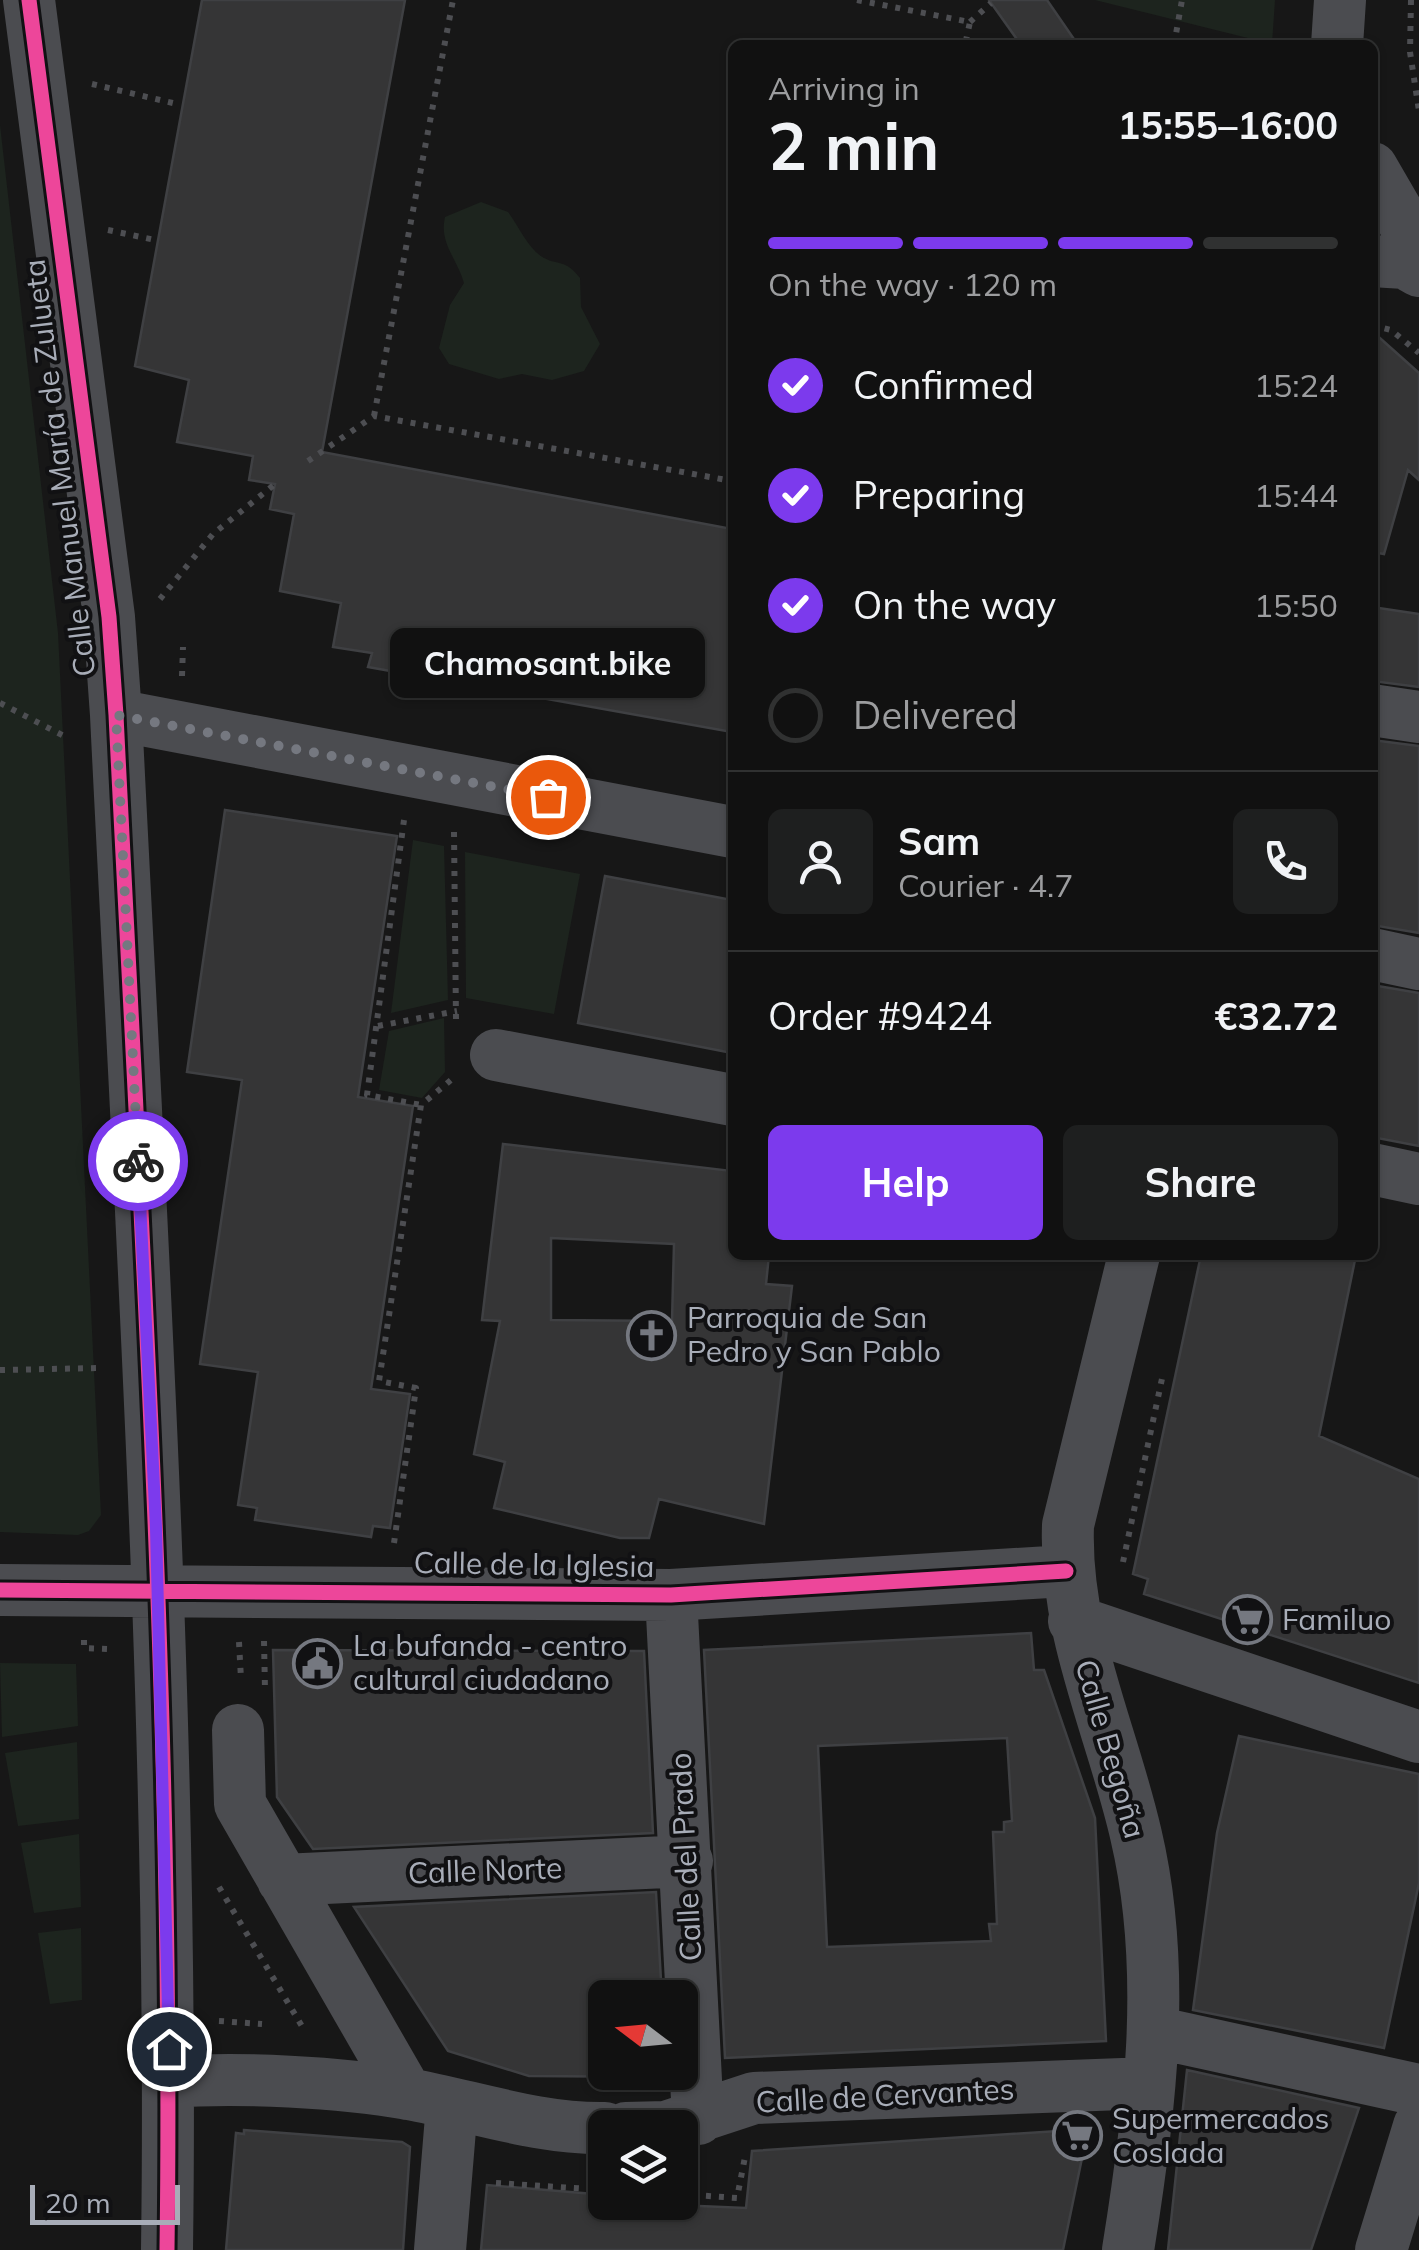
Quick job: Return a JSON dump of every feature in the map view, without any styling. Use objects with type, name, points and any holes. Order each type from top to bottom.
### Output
[{"type":"street","name":"Calle Manuel María de Zulueta","points":[[29,0],[108,617],[95,728],[156,1588],[170,2082],[167,2250]]},
{"type":"street","points":[[1338,40],[1340,0]]},
{"type":"street","points":[[1378,178],[1419,249]]},
{"type":"street","points":[[1378,261],[1406,262],[1419,270]]},
{"type":"street","points":[[1378,711],[1419,716]]},
{"type":"street","points":[[95,728],[728,831]]},
{"type":"street","points":[[1378,955],[1419,964]]},
{"type":"street","points":[[469,1052],[728,1099]]},
{"type":"street","points":[[1378,1170],[1419,1179]]},
{"type":"street","name":"Calle Begoña","points":[[1128,2250],[1154,2032],[1151,1931],[1137,1836],[1070,1596],[1068,1525],[1133,1260]]},
{"type":"street","name":"Calle de la Iglesia","points":[[0,1590],[83,1594],[156,1588],[1070,1596],[1419,1737]]},
{"type":"street","name":"Calle del Prado","points":[[671,1595],[698,2110]]},
{"type":"street","points":[[238,1730],[240,1804],[283,1880],[430,2099],[440,2250]]},
{"type":"street","name":"Calle Norte","points":[[283,1880],[687,1862]]},
{"type":"street","points":[[1154,2032],[1419,2090]]},
{"type":"street","points":[[170,2082],[218,2078],[430,2099],[568,2128],[588,2128]]},
{"type":"street","name":"Calle de Cervantes","points":[[698,2119],[754,2098],[1149,2084]]},
{"type":"street","points":[[1381,2250],[1419,2126]]},
{"type":"path","points":[[374,416],[453,0]]},
{"type":"path","points":[[856,0],[970,22]]},
{"type":"path","points":[[1175,40],[1182,0]]},
{"type":"path","points":[[1411,0],[1410,52],[1419,111]]},
{"type":"path","points":[[966,40],[970,22],[991,3]]},
{"type":"path","points":[[86,83],[177,104]]},
{"type":"path","points":[[102,229],[156,240]]},
{"type":"path","points":[[1378,327],[1390,330],[1419,354]]},
{"type":"path","points":[[308,461],[374,416],[728,480]]},
{"type":"path","points":[[150,612],[213,534],[275,484]]},
{"type":"path","points":[[0,703],[95,728]]},
{"type":"path","points":[[404,819],[367,1095],[421,1104]]},
{"type":"path","points":[[394,1544],[416,1388],[379,1381],[421,1104],[469,1052],[456,1011],[454,828]]},
{"type":"path","points":[[378,1026],[456,1011]]},
{"type":"path","points":[[0,1370],[102,1368]]},
{"type":"path","points":[[1121,1575],[1163,1372]]},
{"type":"path","points":[[239,1640],[240,1676]]},
{"type":"path","points":[[698,2195],[737,2198],[747,2148]]},
{"type":"path","points":[[478,2182],[588,2189]]},
{"type":"shaded area","points":[[1095,0],[1275,0],[1272,40],[1256,40]]},
{"type":"shaded area","points":[[0,125],[58,633],[101,1515],[89,1531],[78,1535],[0,1532]]},
{"type":"shaded area","points":[[481,202],[508,212],[538,254],[566,265],[580,278],[581,307],[600,344],[584,371],[552,380],[522,374],[499,379],[449,364],[439,348],[450,305],[464,283],[444,235],[445,217]]},
{"type":"shaded area","points":[[413,840],[444,846],[448,1000],[391,1013]]},
{"type":"shaded area","points":[[465,852],[580,874],[554,1014],[466,998]]},
{"type":"shaded area","points":[[444,1018],[445,1072],[422,1098],[379,1090],[389,1031]]},
{"type":"shaded area","points":[[0,1663],[76,1664],[78,1726],[2,1737]]},
{"type":"shaded area","points":[[77,1742],[79,1819],[18,1826],[5,1753]]},
{"type":"shaded area","points":[[79,1834],[81,1907],[34,1913],[21,1843]]},
{"type":"shaded area","points":[[81,1928],[82,2000],[50,2004],[38,1933]]},
{"type":"building","points":[[202,0],[405,0],[322,452],[728,528],[728,731],[368,667],[372,653],[333,647],[341,603],[280,591],[294,514],[270,509],[275,484],[249,480],[253,456],[177,442],[189,380],[135,366]]},
{"type":"building","points":[[989,0],[1047,0],[1075,40],[1017,40]]},
{"type":"building","points":[[1378,336],[1419,373],[1419,480],[1408,470],[1384,554],[1378,553]]},
{"type":"building","points":[[1378,608],[1419,614],[1419,687],[1378,682]]},
{"type":"building","points":[[1378,741],[1419,746],[1419,933],[1378,926]]},
{"type":"building","points":[[225,810],[397,836],[358,1097],[413,1106],[371,1389],[410,1394],[390,1528],[373,1526],[371,1537],[255,1520],[257,1508],[238,1505],[258,1372],[200,1364],[242,1080],[187,1072]]},
{"type":"building","points":[[605,876],[728,899],[728,1052],[578,1023]]},
{"type":"building","points":[[1378,986],[1419,993],[1419,1146],[1378,1138]]},
{"type":"building","name":"Parroquia de San Pedro y San Pablo","points":[[503,1144],[728,1171],[728,1260],[768,1260],[766,1284],[792,1286],[764,1524],[659,1499],[649,1538],[620,1538],[494,1508],[505,1462],[474,1454],[500,1321],[482,1320]],"holes":[[[551,1238],[674,1244],[672,1321],[551,1320]]]},
{"type":"building","points":[[1200,1260],[1355,1260],[1319,1436],[1419,1479],[1419,1683],[1144,1594],[1148,1579],[1133,1574]]},
{"type":"building","points":[[1031,1633],[1034,1670],[1044,1670],[1095,1818],[1106,2041],[725,2058],[704,1650]],"holes":[[[1007,1738],[1012,1821],[1004,1822],[1004,1832],[993,1832],[997,1924],[989,1924],[991,1941],[827,1947],[818,1746]]]},
{"type":"building","points":[[273,1650],[644,1651],[653,1833],[313,1849],[277,1797]]},
{"type":"building","points":[[1239,1736],[1419,1774],[1419,1883],[1384,2048],[1193,2010],[1217,1833]]},
{"type":"building","points":[[656,1892],[661,1980],[588,1980],[588,2076],[529,2076],[448,2051],[354,1907]]},
{"type":"building","points":[[1187,2070],[1359,2108],[1311,2250],[1168,2250]]},
{"type":"building","points":[[1088,2129],[1063,2250],[481,2250],[487,2185],[588,2194],[588,2220],[698,2220],[698,2206],[746,2208],[752,2151]]},
{"type":"building","points":[[244,2130],[402,2142],[410,2147],[403,2250],[226,2250],[236,2133],[244,2134]]},
{"type":"cycle path","points":[[29,0],[109,617],[116,715],[161,1674],[167,2250]]},
{"type":"cycle path","points":[[0,1590],[671,1595],[1066,1571]]},
{"type":"way so far","points":[[138,1161],[116,715],[548,797]]},
{"type":"place","name":"Chamosant.bike","points":[[548,797]]},
{"type":"place","name":"Parroquia de San Pedro y San Pablo","points":[[652,1335]]},
{"type":"place","name":"Familuo","points":[[1247,1620]]},
{"type":"place","name":"La bufanda - centro cultural ciudadano","points":[[318,1663]]},
{"type":"place","name":"Supermercados Coslada","points":[[1077,2136]]},
{"type":"route","points":[[138,1161],[156,1528],[169,2049]]}]
